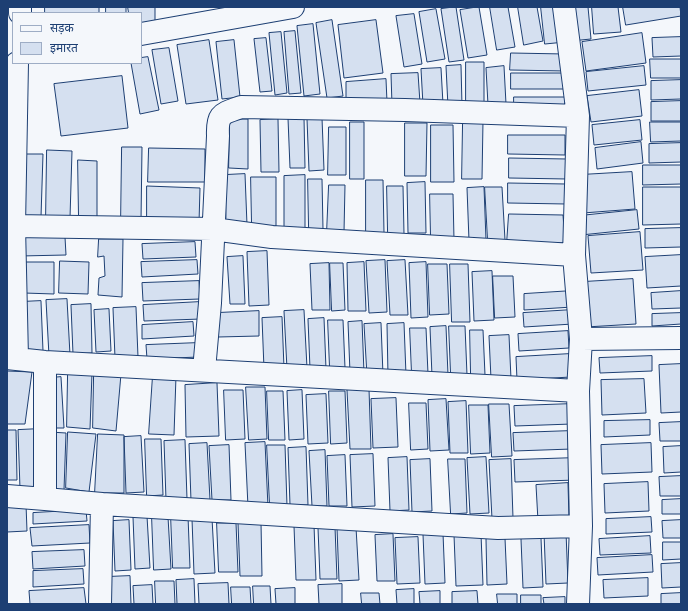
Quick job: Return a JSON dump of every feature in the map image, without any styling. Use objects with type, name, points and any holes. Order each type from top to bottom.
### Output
[{"type":"street","points":[[142,34],[293,7]]},
{"type":"street","points":[[564,7],[578,116],[574,255],[580,339],[578,391],[581,526],[578,604]]},
{"type":"street","points":[[17,64],[10,220],[12,358],[45,362],[578,391]]},
{"type":"street","points":[[204,370],[210,303],[218,122],[220,117],[225,113],[241,107],[405,110],[578,116]]},
{"type":"street","points":[[10,220],[213,229],[280,237],[574,255]]},
{"type":"street","points":[[580,339],[681,338]]},
{"type":"street","points":[[45,362],[45,499]]},
{"type":"street","points":[[7,496],[102,504],[498,528],[581,526]]},
{"type":"street","points":[[100,604],[102,504]]},
{"type":"building","points":[[45,7],[99,7],[99,12],[45,12]]},
{"type":"building","points":[[106,7],[126,7],[126,12],[106,12]]},
{"type":"building","points":[[128,7],[155,7],[155,24],[142,24],[142,12],[129,12]]},
{"type":"building","points":[[456,7],[464,60],[449,62],[441,9]]},
{"type":"building","points":[[479,7],[487,55],[468,58],[460,10]]},
{"type":"building","points":[[490,7],[508,7],[515,47],[497,50]]},
{"type":"building","points":[[518,7],[537,7],[543,41],[524,45]]},
{"type":"building","points":[[541,7],[560,7],[565,42],[545,44]]},
{"type":"building","points":[[568,7],[588,7],[591,39],[571,41]]},
{"type":"building","points":[[592,7],[618,7],[621,32],[594,34]]},
{"type":"building","points":[[623,7],[680,7],[681,16],[626,25]]},
{"type":"building","points":[[436,9],[445,59],[427,62],[419,12]]},
{"type":"building","points":[[414,14],[422,64],[404,67],[396,16]]},
{"type":"building","points":[[332,20],[343,96],[327,98],[316,23]]},
{"type":"building","points":[[376,20],[383,73],[344,78],[338,25]]},
{"type":"building","points":[[313,24],[320,94],[304,96],[297,26]]},
{"type":"building","points":[[295,31],[301,93],[289,94],[284,32]]},
{"type":"building","points":[[281,32],[287,93],[275,95],[269,33]]},
{"type":"building","points":[[642,33],[646,63],[586,71],[582,42]]},
{"type":"building","points":[[681,37],[681,56],[653,57],[652,38]]},
{"type":"building","points":[[266,38],[272,91],[260,92],[254,39]]},
{"type":"building","points":[[209,40],[218,100],[186,104],[177,45]]},
{"type":"building","points":[[234,40],[240,97],[222,99],[216,42]]},
{"type":"building","points":[[169,48],[178,101],[161,104],[152,50]]},
{"type":"building","points":[[511,53],[565,54],[565,71],[510,70]]},
{"type":"building","points":[[148,57],[159,110],[140,114],[131,64],[142,64],[142,58]]},
{"type":"building","points":[[650,59],[681,59],[681,78],[651,78]]},
{"type":"building","points":[[466,62],[484,62],[484,107],[466,107]]},
{"type":"building","points":[[461,65],[462,106],[448,107],[446,66]]},
{"type":"building","points":[[504,66],[506,104],[488,105],[486,68]]},
{"type":"building","points":[[644,66],[646,85],[588,91],[586,72]]},
{"type":"building","points":[[441,68],[443,104],[423,105],[421,69]]},
{"type":"building","points":[[418,73],[420,103],[392,105],[391,74]]},
{"type":"building","points":[[511,73],[567,73],[566,89],[511,89]]},
{"type":"building","points":[[122,76],[128,128],[61,136],[54,84]]},
{"type":"building","points":[[386,79],[387,102],[346,101],[346,82]]},
{"type":"building","points":[[681,80],[681,99],[651,100],[651,81]]},
{"type":"building","points":[[639,90],[642,116],[591,122],[587,96]]},
{"type":"building","points":[[514,97],[565,97],[565,108],[514,108]]},
{"type":"building","points":[[681,101],[681,121],[651,121],[651,102]]},
{"type":"building","points":[[304,117],[305,168],[290,168],[288,118]]},
{"type":"building","points":[[322,118],[324,170],[309,171],[307,119]]},
{"type":"building","points":[[230,119],[248,119],[248,169],[229,168]]},
{"type":"building","points":[[278,119],[279,172],[261,172],[260,120]]},
{"type":"building","points":[[640,120],[642,140],[594,145],[592,125]]},
{"type":"building","points":[[463,121],[483,121],[482,179],[462,179]]},
{"type":"building","points":[[350,122],[364,122],[364,179],[350,179]]},
{"type":"building","points":[[650,122],[681,122],[681,141],[651,142]]},
{"type":"building","points":[[405,123],[427,123],[426,176],[405,176]]},
{"type":"building","points":[[431,125],[453,125],[454,182],[431,182]]},
{"type":"building","points":[[329,127],[346,127],[346,175],[328,175]]},
{"type":"building","points":[[508,135],[565,135],[565,155],[508,154]]},
{"type":"building","points":[[641,142],[643,163],[597,169],[595,148]]},
{"type":"building","points":[[681,143],[681,162],[649,163],[649,144]]},
{"type":"building","points":[[122,147],[142,147],[141,221],[121,221]]},
{"type":"building","points":[[149,148],[205,149],[205,182],[148,182]]},
{"type":"building","points":[[47,150],[72,151],[70,218],[46,217]]},
{"type":"building","points":[[26,154],[43,154],[41,217],[24,217]]},
{"type":"building","points":[[509,158],[567,159],[567,179],[509,178]]},
{"type":"building","points":[[78,160],[97,161],[97,220],[79,221]]},
{"type":"building","points":[[643,165],[681,165],[681,184],[643,185]]},
{"type":"building","points":[[632,172],[635,209],[583,213],[580,175]]},
{"type":"building","points":[[245,174],[247,225],[226,225],[225,175]]},
{"type":"building","points":[[305,175],[305,229],[284,229],[284,176]]},
{"type":"building","points":[[251,177],[276,177],[276,226],[252,227]]},
{"type":"building","points":[[308,179],[322,179],[323,229],[309,229]]},
{"type":"building","points":[[366,180],[383,180],[384,233],[366,233]]},
{"type":"building","points":[[425,182],[426,233],[408,233],[407,183]]},
{"type":"building","points":[[508,183],[566,184],[566,204],[508,203]]},
{"type":"building","points":[[329,185],[345,185],[344,232],[327,232]]},
{"type":"building","points":[[147,186],[200,188],[199,223],[147,221]]},
{"type":"building","points":[[387,186],[403,186],[404,234],[388,234]]},
{"type":"building","points":[[484,187],[486,240],[469,241],[467,188]]},
{"type":"building","points":[[485,187],[502,187],[505,240],[488,241]]},
{"type":"building","points":[[643,187],[681,187],[681,224],[643,225]]},
{"type":"building","points":[[430,194],[453,194],[454,240],[431,240]]},
{"type":"building","points":[[637,210],[639,229],[581,235],[579,216]]},
{"type":"building","points":[[509,214],[563,215],[565,243],[507,243]]},
{"type":"building","points":[[681,228],[681,247],[645,248],[645,229]]},
{"type":"building","points":[[640,232],[643,270],[591,273],[588,236]]},
{"type":"building","points":[[65,237],[66,255],[20,256],[19,238]]},
{"type":"building","points":[[99,239],[123,239],[122,297],[98,295],[99,278],[105,276],[104,256],[98,257]]},
{"type":"building","points":[[195,242],[196,257],[143,259],[142,244]]},
{"type":"building","points":[[267,251],[269,305],[249,306],[247,252]]},
{"type":"building","points":[[681,255],[681,286],[647,288],[645,257]]},
{"type":"building","points":[[243,256],[245,304],[230,304],[227,257]]},
{"type":"building","points":[[197,260],[198,274],[142,277],[141,262]]},
{"type":"building","points":[[385,260],[387,312],[369,313],[366,261]]},
{"type":"building","points":[[405,260],[408,315],[390,315],[387,261]]},
{"type":"building","points":[[60,261],[89,262],[88,294],[59,293]]},
{"type":"building","points":[[25,262],[54,262],[54,294],[24,293]]},
{"type":"building","points":[[364,262],[366,311],[348,311],[347,263]]},
{"type":"building","points":[[426,262],[428,317],[411,318],[409,263]]},
{"type":"building","points":[[329,263],[330,310],[312,310],[310,264]]},
{"type":"building","points":[[330,263],[343,263],[345,310],[332,311]]},
{"type":"building","points":[[428,264],[447,264],[449,314],[430,315]]},
{"type":"building","points":[[450,264],[468,264],[470,322],[452,322]]},
{"type":"building","points":[[492,271],[494,320],[474,321],[472,272]]},
{"type":"building","points":[[493,276],[513,276],[515,317],[495,318]]},
{"type":"building","points":[[633,279],[636,324],[586,327],[583,282]]},
{"type":"building","points":[[199,281],[200,299],[143,301],[142,283]]},
{"type":"building","points":[[572,291],[573,307],[524,310],[524,294]]},
{"type":"building","points":[[681,291],[681,308],[652,309],[651,293]]},
{"type":"building","points":[[67,299],[70,355],[49,356],[46,300]]},
{"type":"building","points":[[41,301],[43,351],[22,352],[20,302]]},
{"type":"building","points":[[200,302],[201,319],[144,321],[143,305]]},
{"type":"building","points":[[91,304],[92,353],[73,354],[71,305]]},
{"type":"building","points":[[136,307],[138,357],[115,358],[113,308]]},
{"type":"building","points":[[109,309],[111,351],[96,352],[94,310]]},
{"type":"building","points":[[304,310],[307,368],[287,369],[284,311]]},
{"type":"building","points":[[572,310],[573,324],[524,327],[523,313]]},
{"type":"building","points":[[259,311],[259,336],[218,337],[217,313]]},
{"type":"building","points":[[681,313],[681,324],[652,326],[652,314]]},
{"type":"building","points":[[282,317],[284,368],[264,369],[262,318]]},
{"type":"building","points":[[324,318],[326,369],[310,369],[308,319]]},
{"type":"building","points":[[328,320],[343,320],[345,368],[330,369]]},
{"type":"building","points":[[362,321],[364,373],[350,373],[348,322]]},
{"type":"building","points":[[193,322],[194,336],[142,339],[142,325]]},
{"type":"building","points":[[381,323],[383,375],[367,376],[364,324]]},
{"type":"building","points":[[404,323],[406,375],[388,376],[387,324]]},
{"type":"building","points":[[446,326],[448,375],[432,376],[430,327]]},
{"type":"building","points":[[449,326],[465,326],[467,375],[451,375]]},
{"type":"building","points":[[410,328],[426,328],[428,374],[412,375]]},
{"type":"building","points":[[470,330],[483,330],[485,375],[471,376]]},
{"type":"building","points":[[568,331],[569,348],[519,351],[518,334]]},
{"type":"building","points":[[509,335],[511,379],[491,379],[489,336]]},
{"type":"building","points":[[198,343],[199,357],[147,359],[146,345]]},
{"type":"building","points":[[570,354],[571,377],[517,380],[516,357]]},
{"type":"building","points":[[652,356],[652,371],[600,373],[599,358]]},
{"type":"building","points":[[681,364],[681,412],[661,413],[659,365]]},
{"type":"building","points":[[7,371],[32,372],[25,424],[7,424]]},
{"type":"building","points":[[68,373],[92,373],[90,429],[67,427]]},
{"type":"building","points":[[94,374],[121,374],[116,431],[93,428]]},
{"type":"building","points":[[153,375],[176,376],[174,435],[149,434]]},
{"type":"building","points":[[61,377],[64,428],[53,428],[51,378]]},
{"type":"building","points":[[644,379],[646,413],[602,415],[601,380]]},
{"type":"building","points":[[217,383],[219,436],[186,437],[185,385]]},
{"type":"building","points":[[246,387],[265,387],[267,439],[249,440]]},
{"type":"building","points":[[369,389],[371,449],[350,449],[347,390]]},
{"type":"building","points":[[224,390],[243,390],[245,439],[226,440]]},
{"type":"building","points":[[302,390],[304,439],[289,440],[287,391]]},
{"type":"building","points":[[267,391],[283,391],[285,440],[269,440]]},
{"type":"building","points":[[329,391],[345,391],[347,443],[331,444]]},
{"type":"building","points":[[326,394],[328,443],[308,444],[306,395]]},
{"type":"building","points":[[396,398],[398,447],[373,448],[371,399]]},
{"type":"building","points":[[446,399],[449,450],[430,451],[428,400]]},
{"type":"building","points":[[466,401],[468,453],[450,453],[448,402]]},
{"type":"building","points":[[409,403],[426,403],[428,449],[411,450]]},
{"type":"building","points":[[489,404],[509,404],[512,456],[492,457]]},
{"type":"building","points":[[572,404],[572,424],[515,426],[514,406]]},
{"type":"building","points":[[469,405],[488,405],[490,453],[471,454]]},
{"type":"building","points":[[650,420],[650,435],[604,437],[604,421]]},
{"type":"building","points":[[681,422],[681,441],[660,441],[659,423]]},
{"type":"building","points":[[40,429],[42,488],[20,489],[18,430]]},
{"type":"building","points":[[7,430],[16,430],[17,480],[7,480]]},
{"type":"building","points":[[571,431],[572,449],[514,451],[513,433]]},
{"type":"building","points":[[50,432],[66,433],[64,490],[47,489]]},
{"type":"building","points":[[68,432],[96,434],[89,492],[66,488]]},
{"type":"building","points":[[98,434],[124,435],[124,493],[95,493]]},
{"type":"building","points":[[141,436],[144,492],[126,493],[124,437]]},
{"type":"building","points":[[145,439],[161,439],[163,495],[147,496]]},
{"type":"building","points":[[185,440],[187,499],[166,500],[164,441]]},
{"type":"building","points":[[265,442],[268,507],[248,507],[245,443]]},
{"type":"building","points":[[207,443],[210,500],[191,501],[189,444]]},
{"type":"building","points":[[651,443],[652,472],[602,474],[601,445]]},
{"type":"building","points":[[229,445],[231,500],[212,500],[209,446]]},
{"type":"building","points":[[267,445],[285,445],[287,506],[270,506]]},
{"type":"building","points":[[681,446],[681,472],[664,473],[663,447]]},
{"type":"building","points":[[306,447],[308,505],[290,505],[288,448]]},
{"type":"building","points":[[325,450],[327,506],[312,506],[309,451]]},
{"type":"building","points":[[373,454],[375,506],[352,507],[350,455]]},
{"type":"building","points":[[345,455],[347,506],[329,506],[327,456]]},
{"type":"building","points":[[407,457],[409,510],[390,511],[388,458]]},
{"type":"building","points":[[486,457],[489,513],[470,514],[467,458]]},
{"type":"building","points":[[575,458],[576,480],[515,482],[514,460]]},
{"type":"building","points":[[430,459],[432,511],[412,512],[410,460]]},
{"type":"building","points":[[448,459],[465,459],[467,513],[451,514]]},
{"type":"building","points":[[511,459],[513,518],[492,519],[489,460]]},
{"type":"building","points":[[681,476],[681,496],[660,496],[659,477]]},
{"type":"building","points":[[648,482],[649,511],[605,513],[604,484]]},
{"type":"building","points":[[568,483],[569,519],[538,521],[536,485]]},
{"type":"building","points":[[681,499],[681,514],[662,514],[662,500]]},
{"type":"building","points":[[26,504],[27,531],[7,532],[7,505]]},
{"type":"building","points":[[86,510],[87,521],[33,524],[33,513]]},
{"type":"building","points":[[147,516],[150,568],[135,569],[133,517]]},
{"type":"building","points":[[171,516],[188,516],[190,568],[173,568]]},
{"type":"building","points":[[152,517],[168,517],[171,569],[154,570]]},
{"type":"building","points":[[651,517],[652,532],[606,534],[606,519]]},
{"type":"building","points":[[212,518],[215,573],[194,574],[192,519]]},
{"type":"building","points":[[129,520],[131,570],[115,571],[113,521]]},
{"type":"building","points":[[681,520],[681,538],[663,538],[662,521]]},
{"type":"building","points":[[261,522],[262,576],[240,576],[238,523]]},
{"type":"building","points":[[217,523],[236,523],[238,572],[219,572]]},
{"type":"building","points":[[89,525],[90,543],[32,546],[30,528]]},
{"type":"building","points":[[314,525],[316,580],[296,580],[294,526]]},
{"type":"building","points":[[335,527],[337,579],[320,579],[318,528]]},
{"type":"building","points":[[356,527],[359,580],[339,581],[337,528]]},
{"type":"building","points":[[566,532],[568,583],[546,584],[544,533]]},
{"type":"building","points":[[443,533],[445,583],[425,584],[423,534]]},
{"type":"building","points":[[393,534],[395,581],[377,581],[375,535]]},
{"type":"building","points":[[481,534],[483,585],[456,586],[454,535]]},
{"type":"building","points":[[650,536],[651,553],[600,555],[599,539]]},
{"type":"building","points":[[418,537],[420,583],[397,584],[395,538]]},
{"type":"building","points":[[505,538],[507,584],[487,585],[486,539]]},
{"type":"building","points":[[541,538],[543,587],[523,588],[521,539]]},
{"type":"building","points":[[663,542],[681,542],[681,559],[663,560]]},
{"type":"building","points":[[84,550],[85,566],[33,569],[32,552]]},
{"type":"building","points":[[652,555],[653,572],[598,575],[597,558]]},
{"type":"building","points":[[681,563],[681,587],[662,588],[661,564]]},
{"type":"building","points":[[83,569],[84,584],[33,587],[33,571]]},
{"type":"building","points":[[130,576],[131,604],[107,604],[106,577]]},
{"type":"building","points":[[648,578],[648,596],[604,598],[603,580]]},
{"type":"building","points":[[194,579],[195,604],[177,604],[176,580]]},
{"type":"building","points":[[155,581],[174,581],[175,604],[156,604]]},
{"type":"building","points":[[228,583],[229,604],[199,604],[198,584]]},
{"type":"building","points":[[342,584],[342,604],[319,604],[318,585]]},
{"type":"building","points":[[152,585],[153,604],[134,604],[133,586]]},
{"type":"building","points":[[253,586],[270,586],[271,604],[254,604]]},
{"type":"building","points":[[231,587],[250,587],[251,604],[232,604]]},
{"type":"building","points":[[84,588],[86,604],[30,604],[29,591]]},
{"type":"building","points":[[295,588],[295,604],[276,604],[275,589]]},
{"type":"building","points":[[414,589],[414,604],[397,604],[396,590]]},
{"type":"building","points":[[440,591],[440,604],[420,604],[419,592]]},
{"type":"building","points":[[477,591],[478,604],[452,604],[452,592]]},
{"type":"building","points":[[361,593],[379,593],[380,604],[362,604]]},
{"type":"building","points":[[681,593],[681,604],[661,604],[661,594]]},
{"type":"building","points":[[497,594],[517,594],[517,604],[498,604]]},
{"type":"building","points":[[521,595],[541,595],[541,604],[521,604]]},
{"type":"building","points":[[565,597],[565,604],[544,604],[543,598]]}]
